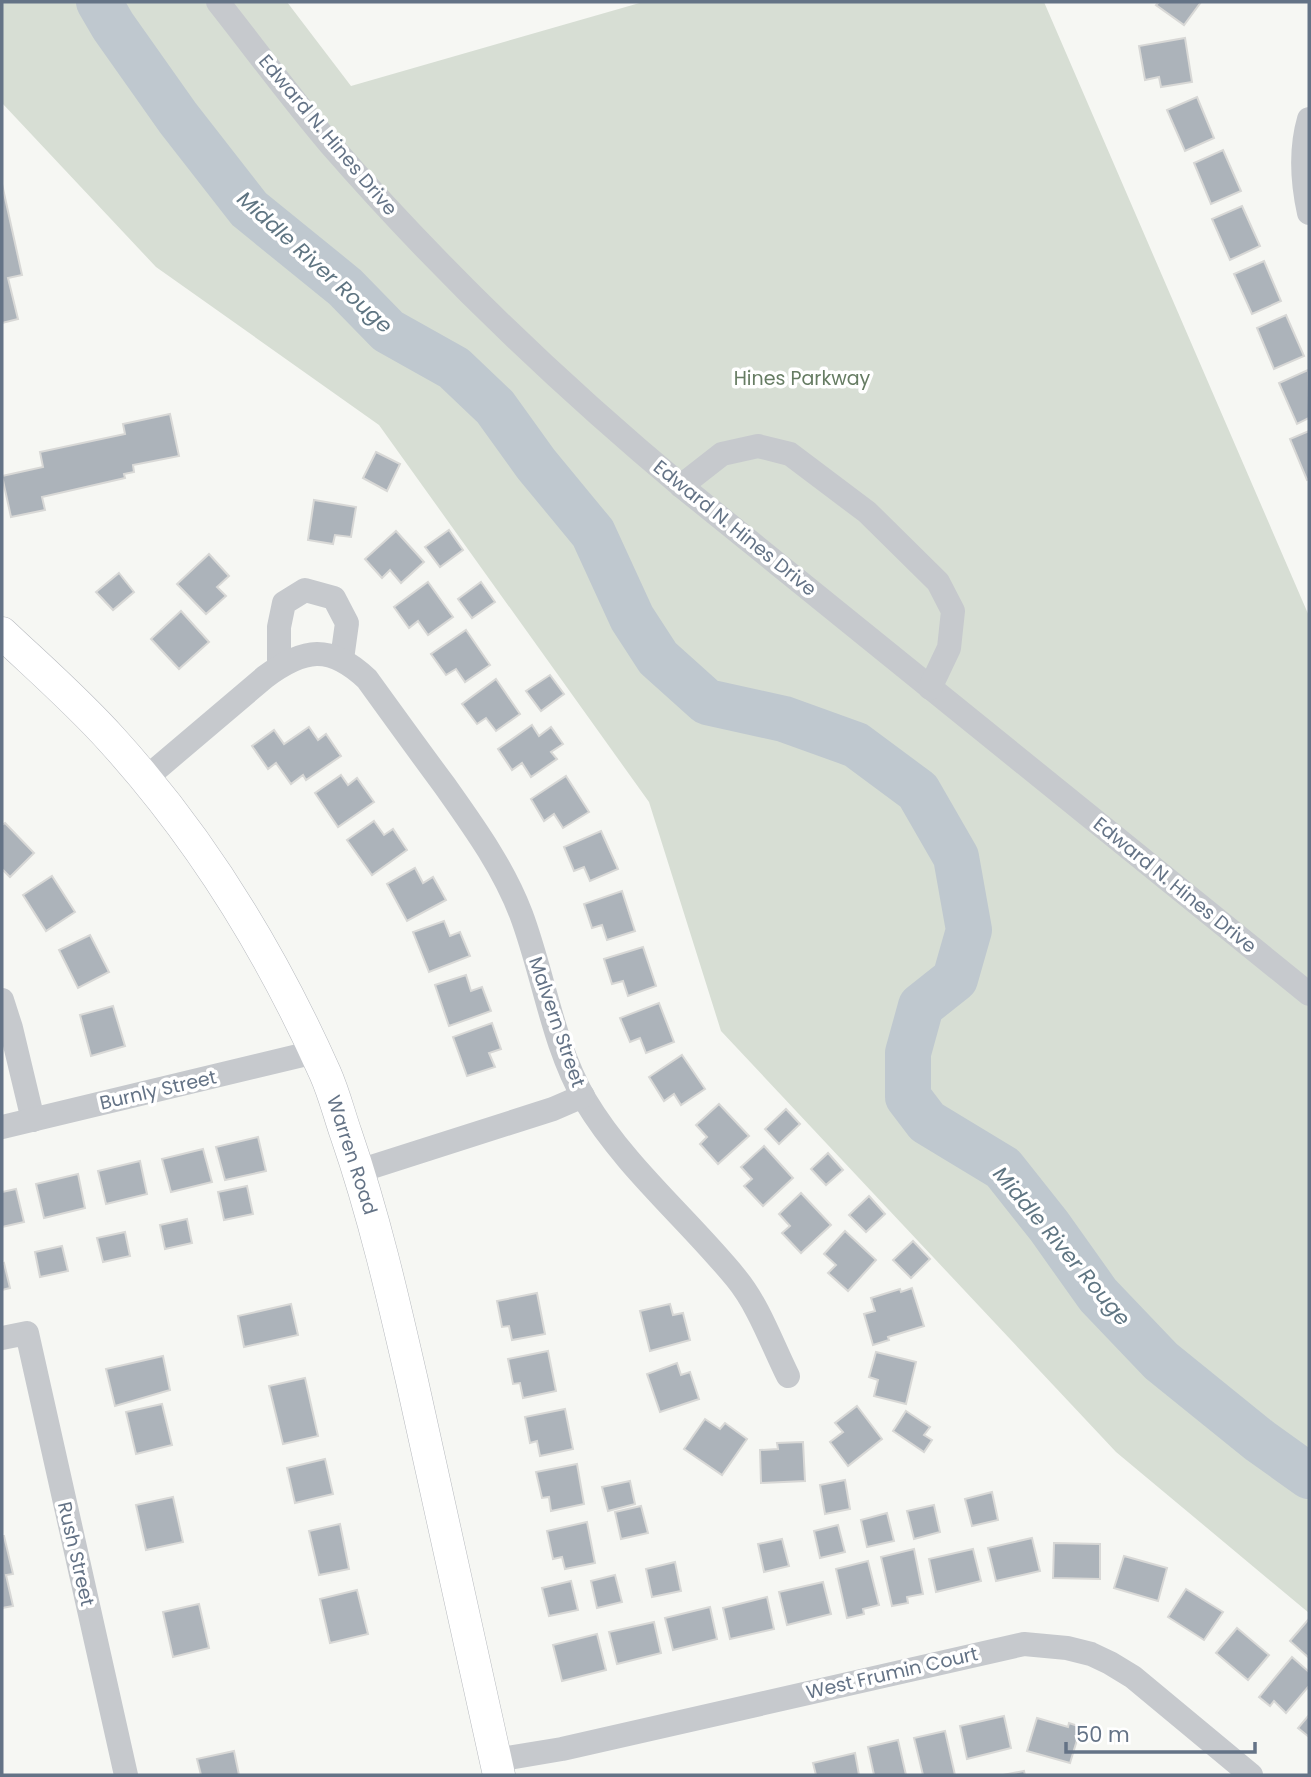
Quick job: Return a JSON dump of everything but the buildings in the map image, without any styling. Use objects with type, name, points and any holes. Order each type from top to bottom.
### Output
[{"type":"main road","name":"Warren Road","points":[[2,633],[72,698],[146,778],[196,844],[239,907],[277,973],[327,1076],[359,1171],[385,1262],[498,1768]]},
{"type":"street","name":"Edward N. Hines Drive","points":[[218,2],[330,143],[410,231],[502,324],[681,486],[1309,994]]},
{"type":"street","points":[[1309,118],[1304,137],[1302,165],[1309,213]]},
{"type":"street","points":[[681,486],[722,454],[758,446],[790,454],[867,512],[938,582],[953,611],[949,648],[930,688]]},
{"type":"street","points":[[146,778],[279,666],[302,655],[330,654],[342,659],[348,623],[334,598],[306,590],[284,603],[279,627],[279,666]]},
{"type":"street","name":"Malvern Street","points":[[342,659],[367,679],[474,827],[497,864],[521,914],[558,1037],[583,1096],[600,1123],[655,1190],[737,1278],[750,1298],[788,1376]]},
{"type":"street","points":[[2,1000],[33,1120]]},
{"type":"street","name":"Burnly Street","points":[[2,1127],[315,1052]]},
{"type":"street","points":[[359,1171],[553,1109],[583,1096]]},
{"type":"street","name":"Rush Street","points":[[2,1338],[27,1333],[126,1775]]},
{"type":"street","name":"West Frumin Court","points":[[498,1768],[562,1749],[1024,1644],[1067,1648],[1091,1654],[1110,1663],[1133,1677],[1251,1775]]},
{"type":"green space","name":"Hines Parkway","points":[[2,2],[287,2],[351,86],[643,2],[1044,2],[1309,616],[1309,1613],[1116,1452],[721,1031],[649,802],[379,425],[156,267],[2,103]]},
{"type":"waterway","name":"Middle River Rouge","points":[[99,2],[178,118],[249,209],[345,287],[388,331],[454,368],[495,407],[536,464],[593,533],[632,618],[658,658],[707,702],[784,719],[856,745],[918,791],[956,857],[969,930],[955,979],[921,1006],[908,1053],[908,1097],[927,1122],[1003,1168],[1098,1295],[1161,1361],[1260,1441],[1309,1476]]}]
